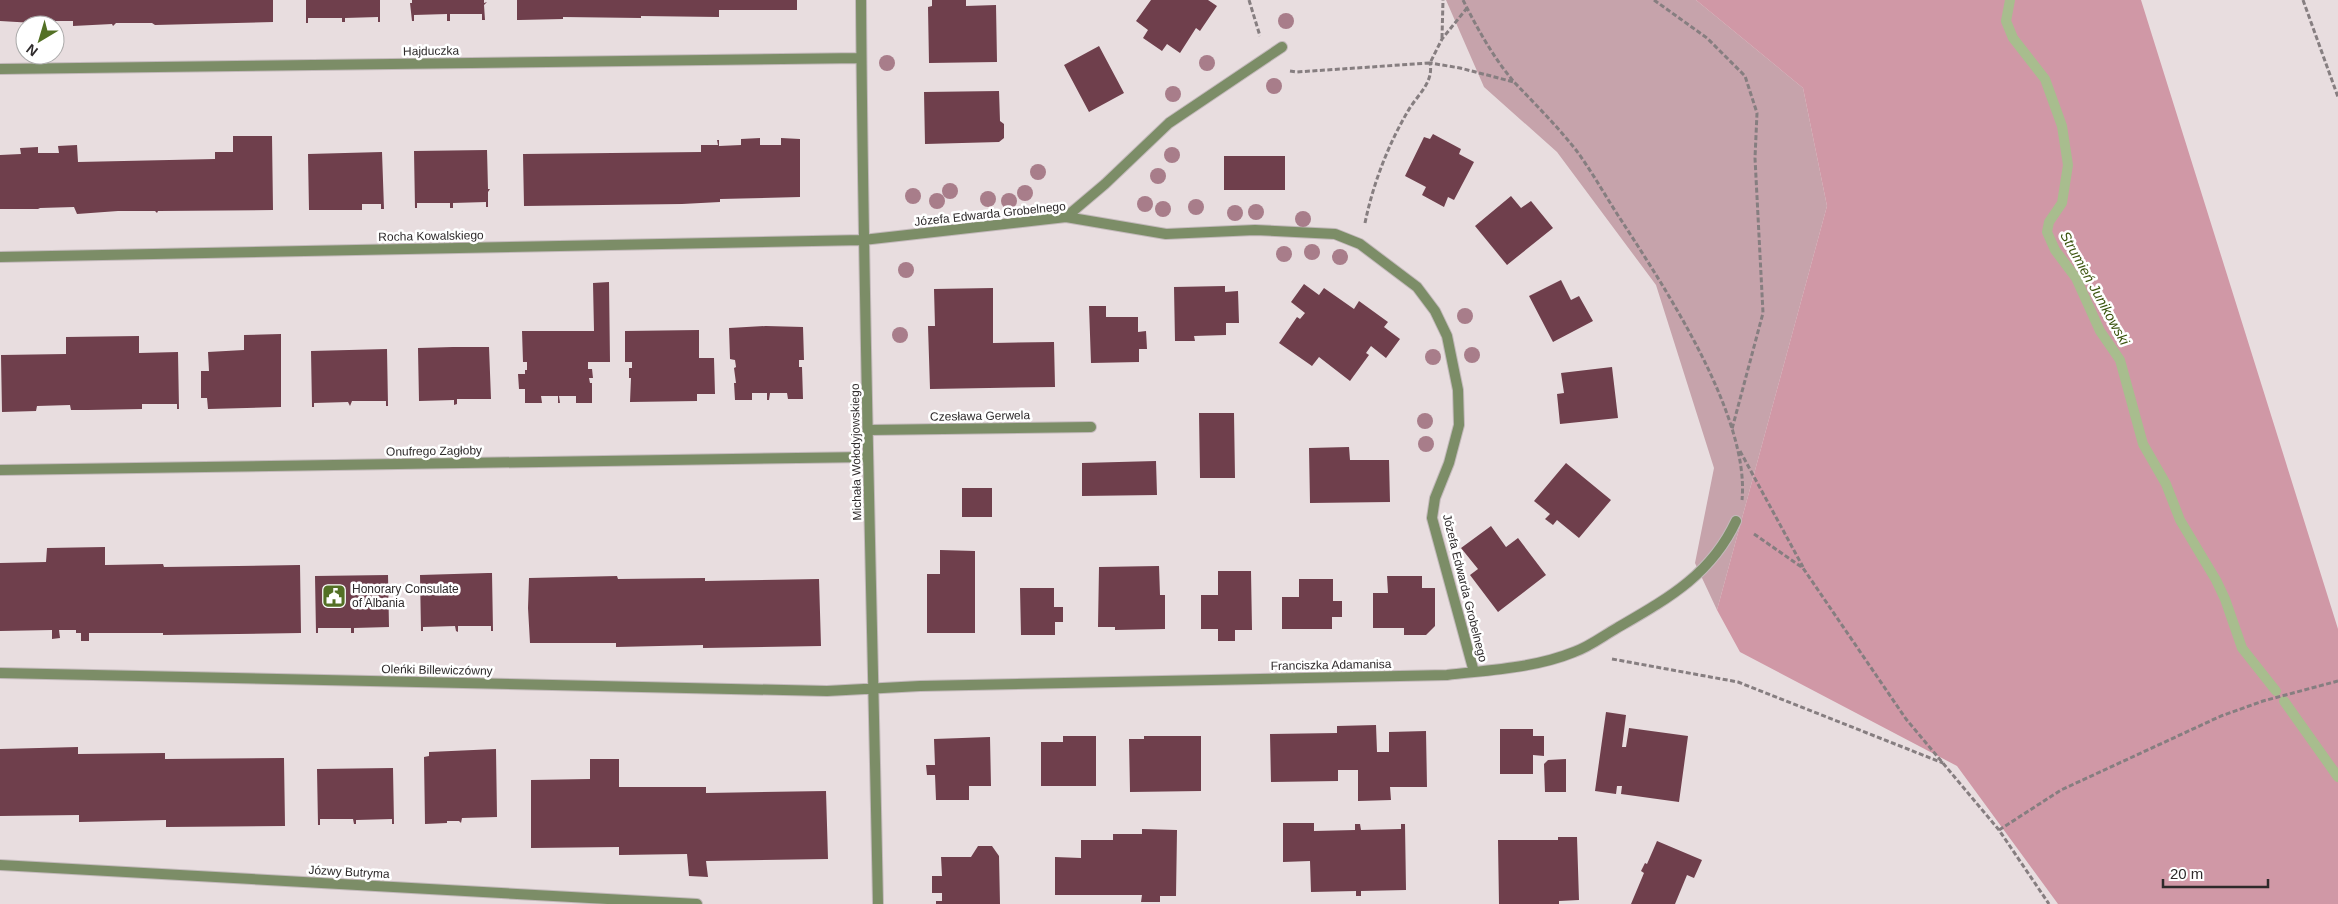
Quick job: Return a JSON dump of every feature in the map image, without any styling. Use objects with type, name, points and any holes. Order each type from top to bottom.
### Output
[{"type":"street","name":"Michała Wołodyjowskiego","points":[[861,0],[863,240],[869,430],[868,457],[878,904]]},
{"type":"street","points":[[1066,217],[1105,184],[1169,123],[1282,47]]},
{"type":"street","name":"Hajduczka","points":[[0,69],[861,58]]},
{"type":"street","name":"Józefa Edwarda Grobelnego","points":[[863,240],[1066,217],[1166,234],[1255,230],[1335,234],[1360,244],[1418,287],[1436,311],[1447,336],[1458,390],[1459,425],[1435,498],[1432,518],[1474,672]]},
{"type":"street","name":"Rocha Kowalskiego","points":[[0,257],[863,240]]},
{"type":"street","name":"Czesława Gerwela","points":[[869,430],[1091,427]]},
{"type":"street","name":"Onufrego Zagłoby","points":[[0,470],[868,457]]},
{"type":"street","name":"Franciszka Adamanisa","points":[[874,688],[1447,675],[1506,668],[1575,652],[1677,592],[1715,557],[1726,543],[1736,521]]},
{"type":"street","name":"Oleńki Billewiczówny","points":[[0,673],[827,691],[874,688]]},
{"type":"street","name":"Józwy Butryma","points":[[0,865],[697,904]]},
{"type":"path","points":[[1249,0],[1266,58],[1277,68],[1296,72],[1430,64],[1460,68],[1514,82]]},
{"type":"path","points":[[1442,39],[1443,0]]},
{"type":"path","points":[[1463,0],[1493,52],[1514,82],[1552,120],[1577,152],[1662,284],[1707,368],[1738,448],[1744,484],[1736,521],[1803,568]]},
{"type":"path","points":[[1654,0],[1707,38],[1745,76],[1757,113],[1755,158],[1763,312],[1732,429]]},
{"type":"path","points":[[2303,0],[2338,97]]},
{"type":"path","points":[[1360,244],[1374,188],[1394,137],[1409,109],[1428,83],[1432,72],[1430,64],[1442,39],[1467,8]]},
{"type":"path","points":[[1738,448],[1803,568],[1906,719],[1999,830],[2049,904]]},
{"type":"path","points":[[1575,652],[1738,682],[1944,763]]},
{"type":"path","points":[[1999,830],[2061,790],[2221,716],[2263,701],[2338,681]]},
{"type":"shaded area","points":[[1446,0],[1696,0],[1803,88],[1827,206],[1717,610],[1695,563],[1714,468],[1656,285],[1557,152],[1484,87]]},
{"type":"shaded area","points":[[1696,0],[2141,0],[2338,629],[2338,904],[2058,904],[1957,766],[1740,652],[1717,610],[1827,206],[1803,88]]},
{"type":"building","points":[[0,0],[273,0],[273,22],[155,25],[152,23],[116,23],[113,26],[112,24],[73,26],[73,21],[65,21],[65,15],[15,15],[15,22],[0,21]]},
{"type":"building","points":[[306,0],[380,0],[380,22],[378,22],[378,17],[345,18],[345,22],[342,22],[342,18],[308,18],[308,23],[306,23]]},
{"type":"building","points":[[412,0],[484,0],[484,3],[487,2],[484,5],[485,20],[482,20],[482,14],[450,14],[450,21],[447,21],[447,14],[414,15],[414,21],[412,21],[410,3],[412,3]]},
{"type":"building","points":[[517,0],[797,0],[797,10],[719,10],[719,17],[563,17],[563,19],[517,20]]},
{"type":"building","points":[[932,0],[966,0],[966,6],[996,5],[997,62],[929,63],[928,7],[932,6]]},
{"type":"building","points":[[1151,0],[1208,0],[1217,6],[1200,31],[1196,28],[1180,53],[1167,44],[1162,51],[1143,38],[1148,30],[1136,21]]},
{"type":"building","points":[[1099,46],[1124,93],[1089,112],[1064,65]]},
{"type":"building","points":[[999,91],[1000,121],[1004,124],[1004,138],[999,142],[925,144],[924,92]]},
{"type":"building","points":[[1433,134],[1461,149],[1459,154],[1474,162],[1454,200],[1448,197],[1444,207],[1422,195],[1426,187],[1405,176],[1424,137],[1430,139]]},
{"type":"building","points":[[233,136],[272,136],[273,210],[158,211],[157,213],[155,211],[118,211],[77,214],[74,207],[0,209],[0,155],[21,154],[20,148],[38,147],[38,153],[59,153],[58,146],[77,145],[78,162],[215,159],[215,152],[233,152]]},
{"type":"building","points":[[760,138],[760,145],[781,145],[781,138],[800,139],[800,197],[720,199],[720,202],[682,204],[524,206],[523,154],[701,152],[701,145],[718,145],[717,140],[719,140],[719,146],[741,145],[741,139]]},
{"type":"building","points":[[487,150],[488,189],[490,189],[488,192],[488,207],[486,207],[486,202],[453,203],[453,208],[450,208],[450,203],[417,203],[417,208],[415,208],[414,151]]},
{"type":"building","points":[[382,152],[384,209],[381,209],[381,204],[362,204],[362,210],[309,210],[308,154]]},
{"type":"building","points":[[1224,156],[1285,156],[1285,190],[1224,190]]},
{"type":"building","points":[[1511,196],[1521,208],[1531,201],[1553,228],[1507,265],[1475,226]]},
{"type":"building","points":[[1561,280],[1571,300],[1579,296],[1593,321],[1553,342],[1529,296]]},
{"type":"building","points":[[609,282],[610,362],[588,362],[588,369],[592,369],[593,378],[589,378],[590,383],[592,383],[592,403],[576,403],[576,396],[559,396],[560,403],[558,403],[558,396],[541,396],[542,403],[525,403],[525,389],[519,389],[518,374],[525,374],[525,370],[527,370],[527,362],[523,362],[522,331],[594,331],[593,283]]},
{"type":"building","points":[[1304,284],[1319,295],[1324,288],[1354,309],[1359,301],[1388,322],[1384,327],[1400,339],[1386,358],[1371,346],[1366,353],[1369,355],[1350,381],[1319,357],[1312,366],[1279,343],[1297,317],[1300,319],[1305,313],[1291,302]]},
{"type":"building","points":[[1225,286],[1225,292],[1238,291],[1239,323],[1226,323],[1226,335],[1194,336],[1195,341],[1175,341],[1174,287]]},
{"type":"building","points":[[993,288],[993,343],[1054,342],[1055,387],[930,389],[928,326],[935,326],[934,289]]},
{"type":"building","points":[[1089,306],[1106,306],[1106,317],[1138,317],[1138,332],[1146,331],[1147,349],[1139,349],[1139,362],[1091,363]]},
{"type":"building","points":[[803,327],[804,360],[799,360],[799,367],[802,367],[803,399],[788,399],[787,393],[770,393],[769,400],[767,400],[767,393],[752,393],[752,400],[735,400],[734,383],[736,383],[734,368],[736,367],[735,360],[730,359],[729,328]]},
{"type":"building","points":[[699,330],[699,358],[714,358],[715,394],[697,394],[697,401],[630,402],[631,378],[629,378],[629,368],[632,368],[632,362],[625,362],[625,331]]},
{"type":"building","points":[[281,334],[281,407],[208,409],[207,398],[201,398],[201,371],[209,371],[208,352],[244,350],[244,335]]},
{"type":"building","points":[[139,336],[139,353],[178,352],[179,409],[177,409],[177,404],[142,404],[142,409],[71,410],[70,405],[37,406],[36,411],[2,412],[1,355],[66,354],[66,337]]},
{"type":"building","points":[[489,347],[491,399],[457,399],[457,404],[454,405],[454,400],[419,401],[418,348]]},
{"type":"building","points":[[387,349],[388,406],[386,406],[386,401],[352,401],[350,406],[348,402],[314,403],[314,407],[312,407],[311,351]]},
{"type":"building","points":[[1612,367],[1618,418],[1560,424],[1557,394],[1564,393],[1561,373]]},
{"type":"building","points":[[1199,413],[1234,413],[1235,478],[1200,478]]},
{"type":"building","points":[[1349,447],[1350,460],[1389,460],[1390,502],[1310,503],[1309,448]]},
{"type":"building","points":[[1156,461],[1157,495],[1082,496],[1082,463]]},
{"type":"building","points":[[1566,463],[1611,500],[1579,538],[1557,520],[1553,525],[1545,519],[1550,514],[1534,501]]},
{"type":"building","points":[[962,488],[992,488],[992,517],[962,517]]},
{"type":"building","points":[[1491,526],[1506,547],[1518,538],[1546,575],[1498,612],[1470,575],[1478,569],[1461,548]]},
{"type":"building","points":[[105,547],[105,565],[163,564],[164,567],[300,565],[301,633],[163,635],[163,633],[89,633],[89,641],[81,641],[81,633],[76,633],[76,630],[59,630],[60,638],[52,639],[52,630],[0,631],[0,563],[46,562],[47,548]]},
{"type":"building","points":[[940,550],[975,551],[975,633],[927,633],[927,574],[940,574]]},
{"type":"building","points":[[1159,566],[1160,595],[1165,595],[1165,629],[1115,630],[1115,627],[1098,627],[1099,567]]},
{"type":"building","points":[[1218,571],[1251,571],[1252,630],[1235,630],[1235,641],[1218,641],[1218,629],[1201,629],[1201,595],[1218,595]]},
{"type":"building","points":[[492,573],[493,631],[491,631],[491,626],[458,626],[458,632],[455,626],[423,627],[423,631],[421,631],[420,575]]},
{"type":"building","points":[[388,575],[389,627],[354,628],[354,633],[351,633],[351,628],[318,628],[318,633],[316,633],[315,576]]},
{"type":"building","points":[[617,576],[618,579],[705,578],[705,581],[819,579],[821,646],[703,648],[703,645],[616,647],[616,643],[530,643],[529,578]]},
{"type":"building","points":[[1387,576],[1422,576],[1422,588],[1435,588],[1435,626],[1426,635],[1404,635],[1404,628],[1373,628],[1373,593],[1388,593]]},
{"type":"building","points":[[1299,579],[1333,579],[1333,601],[1342,601],[1342,617],[1332,617],[1332,629],[1282,629],[1282,597],[1299,597]]},
{"type":"building","points":[[1020,588],[1054,588],[1054,607],[1063,607],[1063,622],[1055,622],[1055,635],[1021,635]]},
{"type":"building","points":[[1606,712],[1626,715],[1622,747],[1626,747],[1629,728],[1688,736],[1679,802],[1621,794],[1622,786],[1617,786],[1616,794],[1595,791]]},
{"type":"building","points":[[1376,725],[1377,752],[1389,752],[1389,732],[1426,731],[1427,787],[1390,787],[1391,800],[1358,801],[1358,770],[1338,770],[1338,781],[1271,782],[1270,734],[1337,733],[1337,726]]},
{"type":"building","points":[[1500,729],[1533,729],[1533,736],[1544,736],[1544,756],[1533,755],[1533,774],[1500,774]]},
{"type":"building","points":[[1063,736],[1096,736],[1096,786],[1041,786],[1041,742],[1063,742]]},
{"type":"building","points":[[1144,736],[1201,736],[1201,791],[1130,792],[1129,739],[1144,739]]},
{"type":"building","points":[[990,737],[991,786],[969,786],[969,800],[936,800],[935,775],[927,775],[926,765],[935,765],[934,739]]},
{"type":"building","points":[[78,747],[78,754],[165,753],[165,759],[284,758],[285,826],[166,827],[166,820],[79,822],[79,815],[0,816],[0,749]]},
{"type":"building","points":[[496,749],[497,817],[462,818],[461,823],[459,821],[447,821],[447,823],[425,824],[424,757],[429,756],[429,752]]},
{"type":"building","points":[[590,759],[619,759],[619,787],[706,787],[706,793],[826,791],[828,859],[706,861],[708,877],[689,876],[687,854],[619,855],[619,847],[531,848],[531,780],[590,779]]},
{"type":"building","points":[[1566,759],[1566,792],[1545,792],[1544,764],[1548,760]]},
{"type":"building","points":[[393,768],[394,824],[392,824],[392,819],[356,820],[356,824],[354,824],[353,819],[320,819],[320,825],[318,825],[317,769]]},
{"type":"building","points":[[1283,823],[1314,823],[1314,831],[1355,830],[1355,824],[1360,824],[1361,830],[1401,829],[1401,824],[1405,824],[1406,890],[1361,891],[1361,896],[1356,896],[1356,891],[1311,892],[1310,861],[1283,862]]},
{"type":"building","points":[[1142,829],[1177,830],[1176,896],[1160,896],[1160,902],[1141,902],[1142,895],[1055,895],[1055,857],[1081,858],[1081,840],[1113,840],[1113,834],[1142,834]]},
{"type":"building","points":[[1558,837],[1577,837],[1579,900],[1559,901],[1559,904],[1499,904],[1498,840],[1558,840]]},
{"type":"building","points":[[1657,841],[1702,860],[1694,878],[1687,875],[1675,904],[1631,904],[1644,873],[1641,871],[1645,863],[1647,864]]},
{"type":"building","points":[[978,846],[992,846],[999,856],[1000,904],[936,904],[936,901],[942,901],[942,893],[932,893],[932,876],[942,876],[941,857],[971,857]]},
{"type":"waterway","name":"Strumień Junikowski","points":[[2010,0],[2006,21],[2013,38],[2045,79],[2062,126],[2068,165],[2062,203],[2049,222],[2047,232],[2055,250],[2076,278],[2100,331],[2120,360],[2143,444],[2166,484],[2180,520],[2216,580],[2225,599],[2242,648],[2276,691]]},
{"type":"waterway","name":"Strumień Junikowski","points":[[2284,701],[2338,777]]},
{"type":"place","name":"Honorary Consulate of Albania","points":[[334,596]]}]
